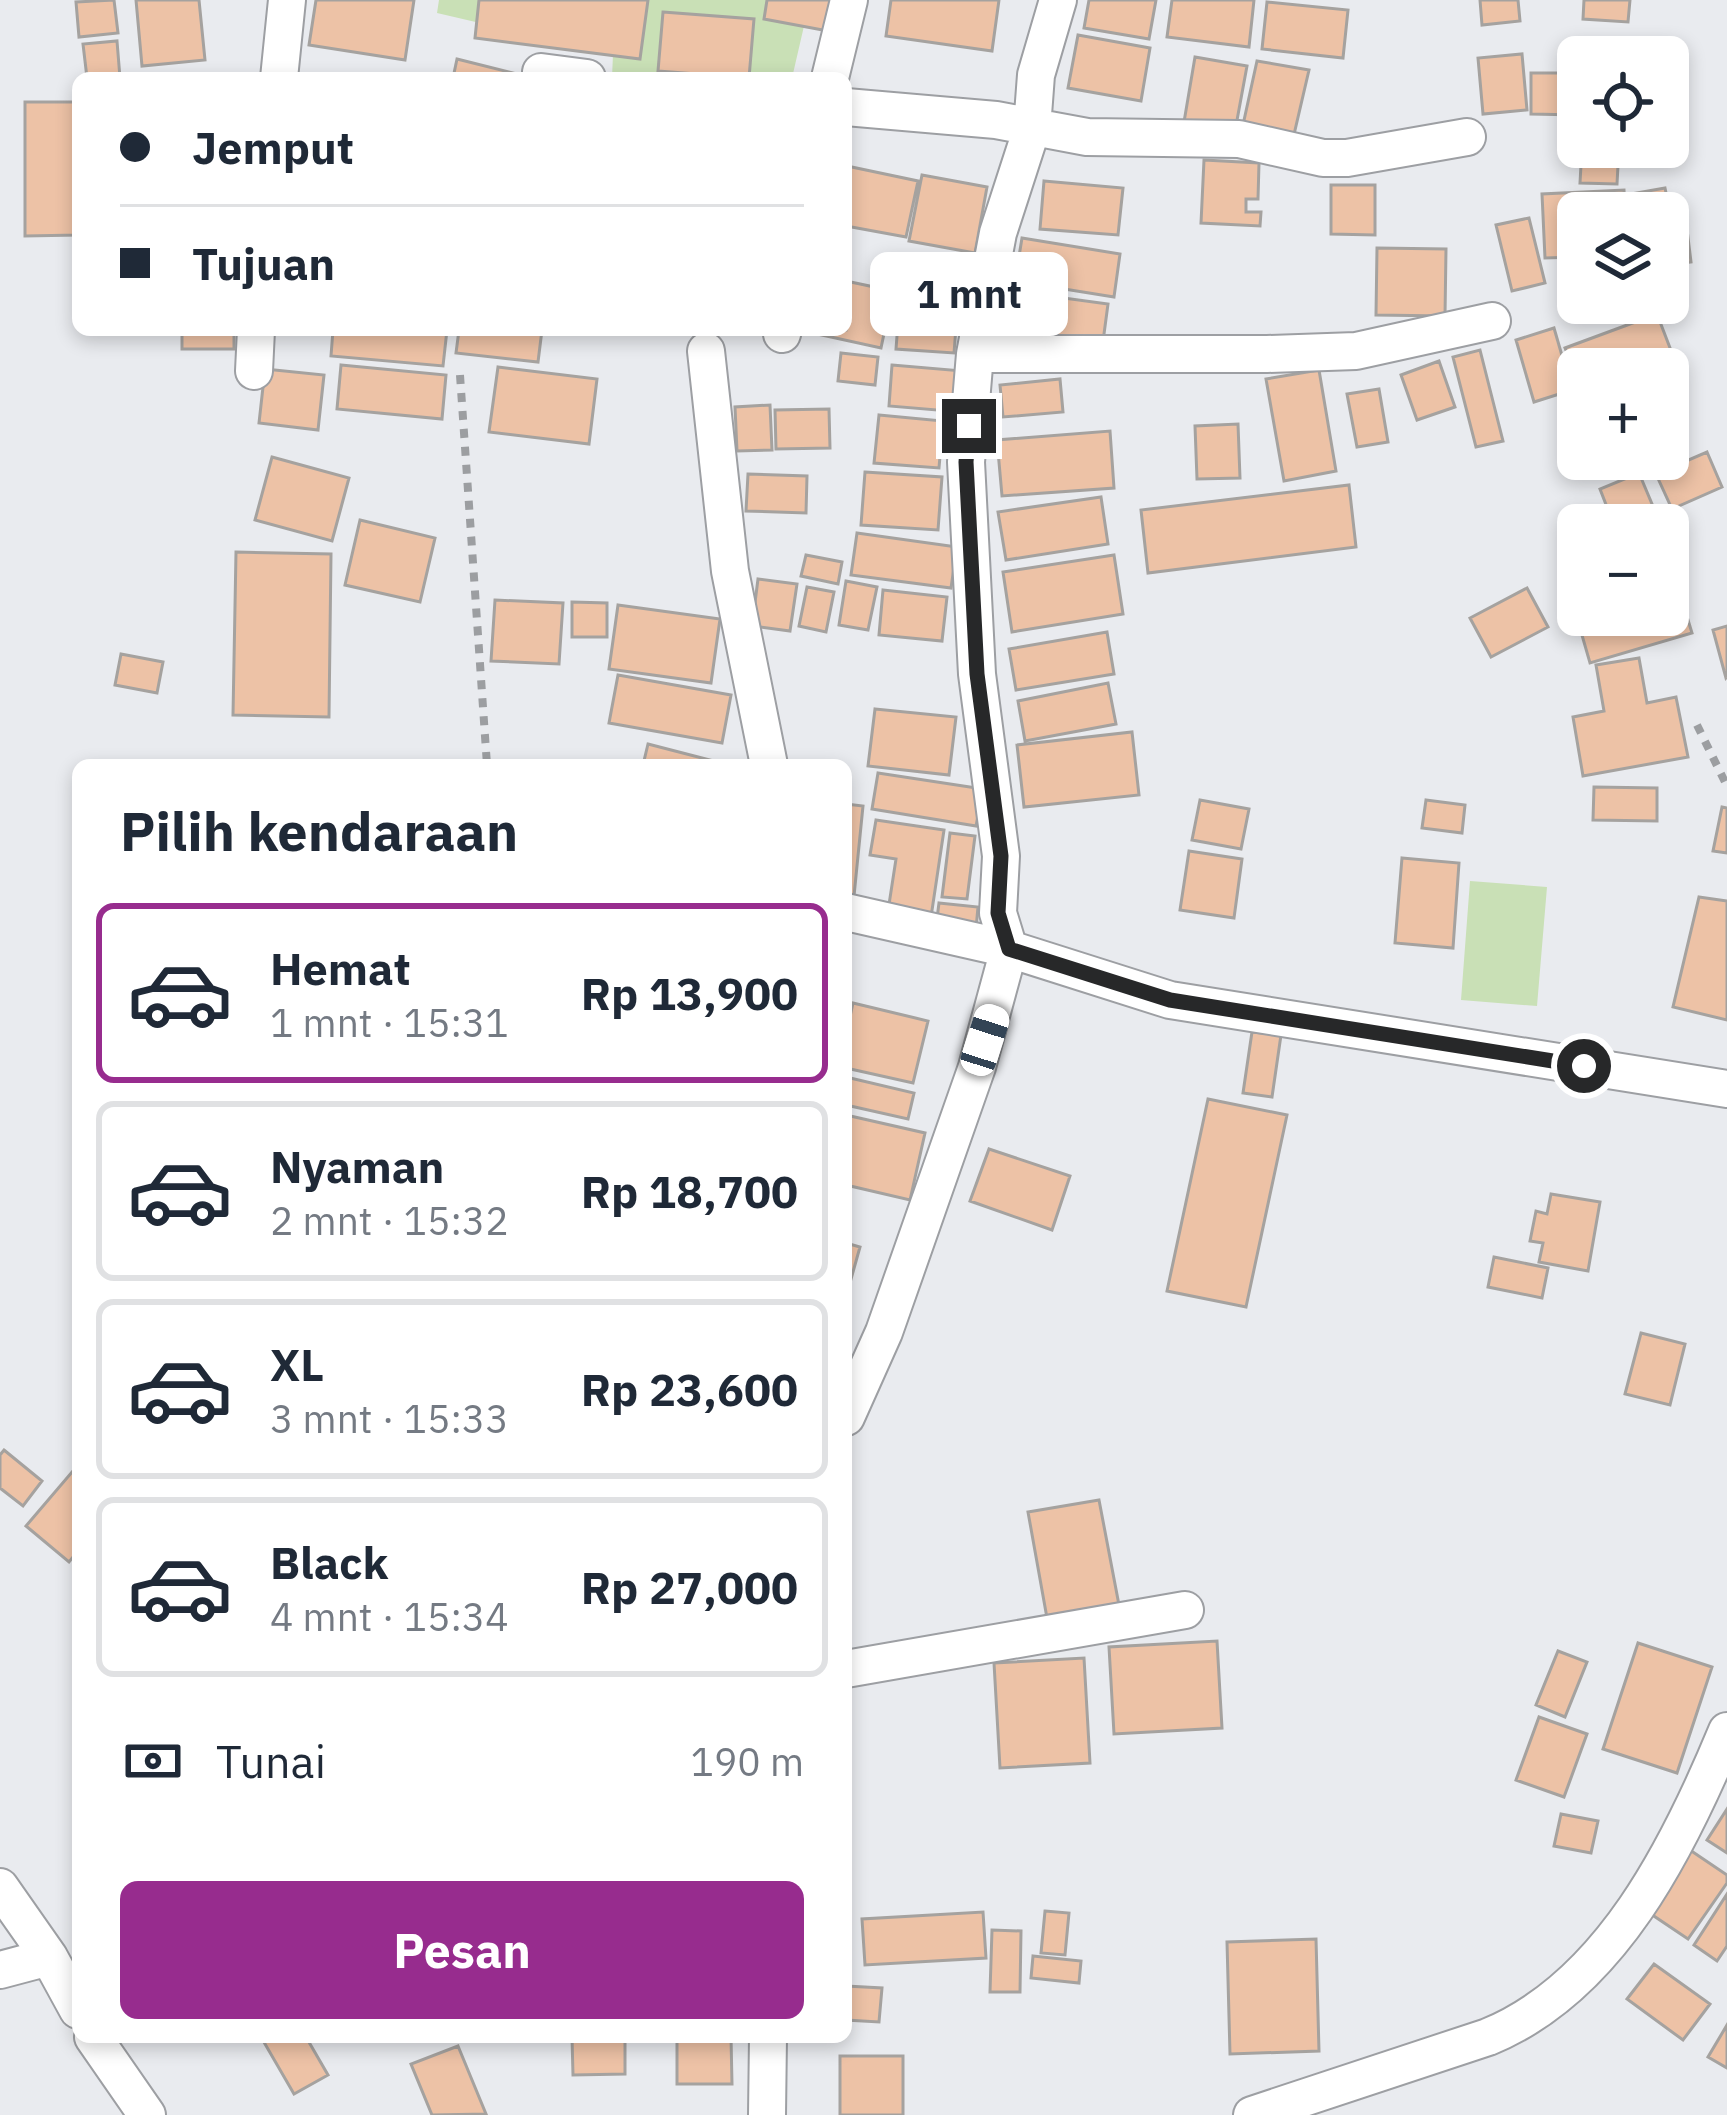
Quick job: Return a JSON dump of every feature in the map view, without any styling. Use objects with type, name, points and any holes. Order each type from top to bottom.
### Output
[{"type":"street","points":[[280,72],[287,0]]},
{"type":"street","points":[[831,72],[849,0]]},
{"type":"street","points":[[852,1404],[884,1332],[977,1067],[1009,949],[998,913],[1001,856],[976,650],[966,462],[975,354],[998,232],[1032,128],[1036,75],[1058,0]]},
{"type":"street","points":[[852,108],[996,120],[1087,137],[1239,140],[1347,158],[1467,137]]},
{"type":"street","points":[[975,354],[1357,350],[1492,321]]},
{"type":"street","points":[[254,371],[256,336]]},
{"type":"street","points":[[706,351],[730,571],[768,759]]},
{"type":"street","points":[[852,913],[1009,949],[1170,1000],[1727,1089]]},
{"type":"street","points":[[852,1668],[1185,1610]]},
{"type":"street","points":[[1252,2115],[1526,2021],[1593,1962],[1669,1860],[1725,1742]]},
{"type":"street","points":[[0,1887],[72,1999]]},
{"type":"street","points":[[0,1970],[49,1958]]},
{"type":"street","points":[[97,2043],[147,2115]]},
{"type":"street","points":[[766,2115],[768,2043]]},
{"type":"path","points":[[460,375],[487,759]]},
{"type":"path","points":[[1697,725],[1727,786]]},
{"type":"green space","points":[[439,0],[810,0],[793,72],[612,72],[613,54],[437,13]]},
{"type":"green space","points":[[1470,881],[1547,887],[1537,1006],[1461,1000]]},
{"type":"building","points":[[114,0],[118,33],[79,37],[76,2]]},
{"type":"building","points":[[136,0],[199,0],[205,60],[142,66]]},
{"type":"building","points":[[316,0],[414,0],[405,60],[309,45]]},
{"type":"building","points":[[479,0],[648,0],[640,59],[475,38]]},
{"type":"building","points":[[767,0],[834,0],[828,31],[764,19]]},
{"type":"building","points":[[891,0],[999,0],[992,51],[886,36]]},
{"type":"building","points":[[1089,0],[1156,0],[1149,39],[1084,28]]},
{"type":"building","points":[[1172,0],[1254,0],[1249,47],[1167,37]]},
{"type":"building","points":[[1480,0],[1518,0],[1520,21],[1482,25]]},
{"type":"building","points":[[1584,0],[1630,0],[1628,22],[1583,19]]},
{"type":"building","points":[[1267,2],[1348,10],[1343,58],[1262,49]]},
{"type":"building","points":[[663,12],[754,19],[750,72],[658,71]]},
{"type":"building","points":[[1078,35],[1150,48],[1141,101],[1068,88]]},
{"type":"building","points":[[117,41],[120,72],[86,72],[83,44]]},
{"type":"building","points":[[1522,54],[1527,110],[1483,114],[1478,58]]},
{"type":"building","points":[[1195,57],[1247,66],[1235,131],[1184,122]]},
{"type":"building","points":[[457,59],[509,72],[454,72]]},
{"type":"building","points":[[1257,61],[1309,70],[1292,143],[1241,134]]},
{"type":"building","points":[[1531,73],[1557,73],[1557,115],[1531,114]]},
{"type":"building","points":[[25,102],[72,102],[72,235],[25,236]]},
{"type":"building","points":[[1204,160],[1259,163],[1258,199],[1246,199],[1246,212],[1261,212],[1260,226],[1201,223]]},
{"type":"building","points":[[852,167],[918,181],[906,237],[852,227]]},
{"type":"building","points":[[1581,168],[1618,168],[1617,184],[1580,183]]},
{"type":"building","points":[[922,175],[987,187],[975,253],[909,241]]},
{"type":"building","points":[[1044,181],[1123,188],[1118,235],[1040,229]]},
{"type":"building","points":[[1331,185],[1375,185],[1375,235],[1331,234]]},
{"type":"building","points":[[1557,193],[1557,258],[1545,258],[1542,194]]},
{"type":"building","points":[[1529,218],[1545,283],[1512,291],[1496,225]]},
{"type":"building","points":[[1022,238],[1120,254],[1114,297],[1015,281]]},
{"type":"building","points":[[1377,248],[1446,249],[1445,316],[1376,315]]},
{"type":"building","points":[[852,282],[893,291],[881,348],[826,336],[852,336]]},
{"type":"building","points":[[1012,291],[1108,304],[1102,349],[1006,336]]},
{"type":"building","points":[[900,297],[958,302],[954,353],[896,349]]},
{"type":"building","points":[[1630,324],[1661,324],[1670,348],[1565,348]]},
{"type":"building","points":[[1554,328],[1560,348],[1557,395],[1534,402],[1516,340]]},
{"type":"building","points":[[182,336],[234,336],[234,349],[182,349]]},
{"type":"building","points":[[333,336],[446,336],[443,366],[331,356]]},
{"type":"building","points":[[458,336],[541,336],[538,362],[456,353]]},
{"type":"building","points":[[1480,350],[1503,441],[1476,447],[1453,357]]},
{"type":"building","points":[[841,353],[878,357],[875,385],[838,381]]},
{"type":"building","points":[[1439,361],[1455,407],[1417,420],[1401,375]]},
{"type":"building","points":[[341,365],[446,375],[442,419],[337,409]]},
{"type":"building","points":[[892,365],[963,371],[960,412],[889,406]]},
{"type":"building","points":[[498,367],[597,379],[589,444],[489,432]]},
{"type":"building","points":[[265,369],[324,375],[318,430],[259,423]]},
{"type":"building","points":[[1319,370],[1336,471],[1284,481],[1266,379]]},
{"type":"building","points":[[1060,379],[1063,412],[1003,417],[1000,385]]},
{"type":"building","points":[[1379,389],[1388,442],[1357,447],[1347,394]]},
{"type":"building","points":[[770,405],[772,450],[737,451],[735,407]]},
{"type":"building","points":[[829,409],[830,448],[776,449],[775,410]]},
{"type":"building","points":[[879,415],[943,421],[939,468],[874,463]]},
{"type":"building","points":[[1238,424],[1240,478],[1197,479],[1195,426]]},
{"type":"building","points":[[1110,431],[1114,488],[1002,496],[997,440]]},
{"type":"building","points":[[1707,452],[1722,487],[1683,504],[1670,504],[1659,480],[1689,480],[1689,460]]},
{"type":"building","points":[[272,457],[349,478],[332,541],[255,520]]},
{"type":"building","points":[[865,472],[942,477],[938,530],[861,525]]},
{"type":"building","points":[[748,474],[807,476],[806,513],[746,511]]},
{"type":"building","points":[[1622,480],[1642,480],[1652,504],[1606,504],[1600,489]]},
{"type":"building","points":[[1349,485],[1356,547],[1148,573],[1141,510]]},
{"type":"building","points":[[1101,497],[1108,544],[1006,560],[998,512]]},
{"type":"building","points":[[360,520],[435,538],[420,602],[345,585]]},
{"type":"building","points":[[857,533],[957,547],[951,588],[851,575]]},
{"type":"building","points":[[236,552],[331,554],[329,717],[233,715]]},
{"type":"building","points":[[806,555],[842,562],[838,584],[801,576]]},
{"type":"building","points":[[1114,555],[1123,614],[1012,632],[1003,572]]},
{"type":"building","points":[[758,579],[797,584],[790,631],[752,626]]},
{"type":"building","points":[[846,581],[877,587],[868,630],[839,625]]},
{"type":"building","points":[[807,587],[834,592],[826,632],[799,626]]},
{"type":"building","points":[[1527,588],[1548,627],[1491,657],[1470,618]]},
{"type":"building","points":[[883,590],[947,597],[942,641],[879,635]]},
{"type":"building","points":[[495,600],[563,603],[559,664],[491,661]]},
{"type":"building","points":[[572,602],[607,603],[607,637],[572,637]]},
{"type":"building","points":[[618,605],[720,619],[711,683],[609,669]]},
{"type":"building","points":[[1727,626],[1727,677],[1726,678],[1713,630]]},
{"type":"building","points":[[1107,632],[1114,674],[1016,690],[1009,649]]},
{"type":"building","points":[[1582,636],[1682,636],[1590,663]]},
{"type":"building","points":[[121,654],[163,662],[157,693],[115,685]]},
{"type":"building","points":[[1639,658],[1647,703],[1676,697],[1688,757],[1583,776],[1573,717],[1604,711],[1596,665]]},
{"type":"building","points":[[618,675],[731,695],[722,743],[609,723]]},
{"type":"building","points":[[1108,683],[1116,724],[1025,741],[1018,701]]},
{"type":"building","points":[[875,709],[956,717],[949,775],[868,766]]},
{"type":"building","points":[[1132,732],[1139,795],[1024,807],[1017,745]]},
{"type":"building","points":[[648,744],[706,759],[644,759]]},
{"type":"building","points":[[878,773],[983,789],[976,826],[872,809]]},
{"type":"building","points":[[1594,787],[1657,788],[1657,821],[1593,820]]},
{"type":"building","points":[[1200,800],[1249,809],[1241,849],[1192,840]]},
{"type":"building","points":[[1426,800],[1465,805],[1462,833],[1422,828]]},
{"type":"building","points":[[852,805],[863,806],[852,896]]},
{"type":"building","points":[[1722,807],[1727,808],[1727,853],[1713,851]]},
{"type":"building","points":[[876,820],[944,830],[931,917],[888,911],[896,859],[870,855]]},
{"type":"building","points":[[950,833],[975,836],[967,899],[942,897]]},
{"type":"building","points":[[1189,851],[1242,859],[1234,918],[1180,910]]},
{"type":"building","points":[[1402,858],[1459,863],[1453,948],[1395,943]]},
{"type":"building","points":[[1699,897],[1727,901],[1727,1020],[1673,1007]]},
{"type":"building","points":[[939,903],[978,907],[976,929],[936,926]]},
{"type":"building","points":[[853,1003],[928,1021],[913,1083],[852,1069]]},
{"type":"building","points":[[1252,1032],[1281,1035],[1272,1097],[1243,1093]]},
{"type":"building","points":[[852,1078],[914,1093],[908,1119],[852,1106]]},
{"type":"building","points":[[1208,1099],[1287,1115],[1246,1307],[1167,1291]]},
{"type":"building","points":[[852,1116],[925,1133],[910,1200],[852,1186]]},
{"type":"building","points":[[989,1149],[1070,1176],[1052,1230],[970,1201]]},
{"type":"building","points":[[1551,1194],[1600,1202],[1588,1271],[1539,1262],[1543,1243],[1530,1241],[1536,1211],[1547,1214]]},
{"type":"building","points":[[852,1245],[860,1247],[852,1276]]},
{"type":"building","points":[[1494,1257],[1548,1268],[1542,1298],[1488,1287]]},
{"type":"building","points":[[1641,1333],[1685,1344],[1670,1405],[1625,1394]]},
{"type":"building","points":[[4,1450],[42,1481],[23,1506],[0,1488]]},
{"type":"building","points":[[72,1472],[69,1562],[26,1526]]},
{"type":"building","points":[[1099,1500],[1119,1605],[1047,1618],[1028,1512]]},
{"type":"building","points":[[1217,1641],[1222,1728],[1114,1734],[1109,1647]]},
{"type":"building","points":[[1638,1643],[1712,1667],[1677,1773],[1603,1749]]},
{"type":"building","points":[[1558,1651],[1587,1662],[1565,1717],[1536,1705]]},
{"type":"building","points":[[1084,1658],[1090,1763],[1000,1768],[994,1663]]},
{"type":"building","points":[[1539,1717],[1587,1734],[1564,1797],[1516,1780]]},
{"type":"building","points":[[1727,1809],[1727,1853],[1707,1840]]},
{"type":"building","points":[[1561,1814],[1598,1821],[1591,1853],[1554,1846]]},
{"type":"building","points":[[1684,1846],[1727,1875],[1727,1883],[1688,1939],[1642,1908]]},
{"type":"building","points":[[1727,1894],[1727,1946],[1717,1961],[1694,1945]]},
{"type":"building","points":[[1045,1911],[1069,1913],[1065,1955],[1041,1953]]},
{"type":"building","points":[[983,1912],[986,1958],[865,1965],[862,1919]]},
{"type":"building","points":[[992,1930],[1021,1931],[1020,1992],[990,1992]]},
{"type":"building","points":[[1316,1939],[1319,2051],[1230,2054],[1227,1942]]},
{"type":"building","points":[[1033,1956],[1081,1961],[1079,1983],[1031,1978]]},
{"type":"building","points":[[1654,1964],[1710,2004],[1683,2040],[1627,1999]]},
{"type":"building","points":[[852,1986],[882,1988],[879,2022],[852,2020]]},
{"type":"building","points":[[1727,2025],[1727,2068],[1708,2057]]},
{"type":"building","points":[[264,2043],[309,2043],[328,2075],[294,2094]]},
{"type":"building","points":[[572,2043],[625,2043],[625,2074],[573,2075]]},
{"type":"building","points":[[677,2043],[731,2043],[732,2084],[677,2084]]},
{"type":"building","points":[[458,2046],[486,2114],[432,2115],[411,2064]]},
{"type":"building","points":[[840,2056],[903,2056],[903,2115],[840,2115]]},
{"type":"route","points":[[969,426],[966,462],[977,674],[1001,856],[998,913],[1009,949],[1170,1000],[1584,1066]]}]
